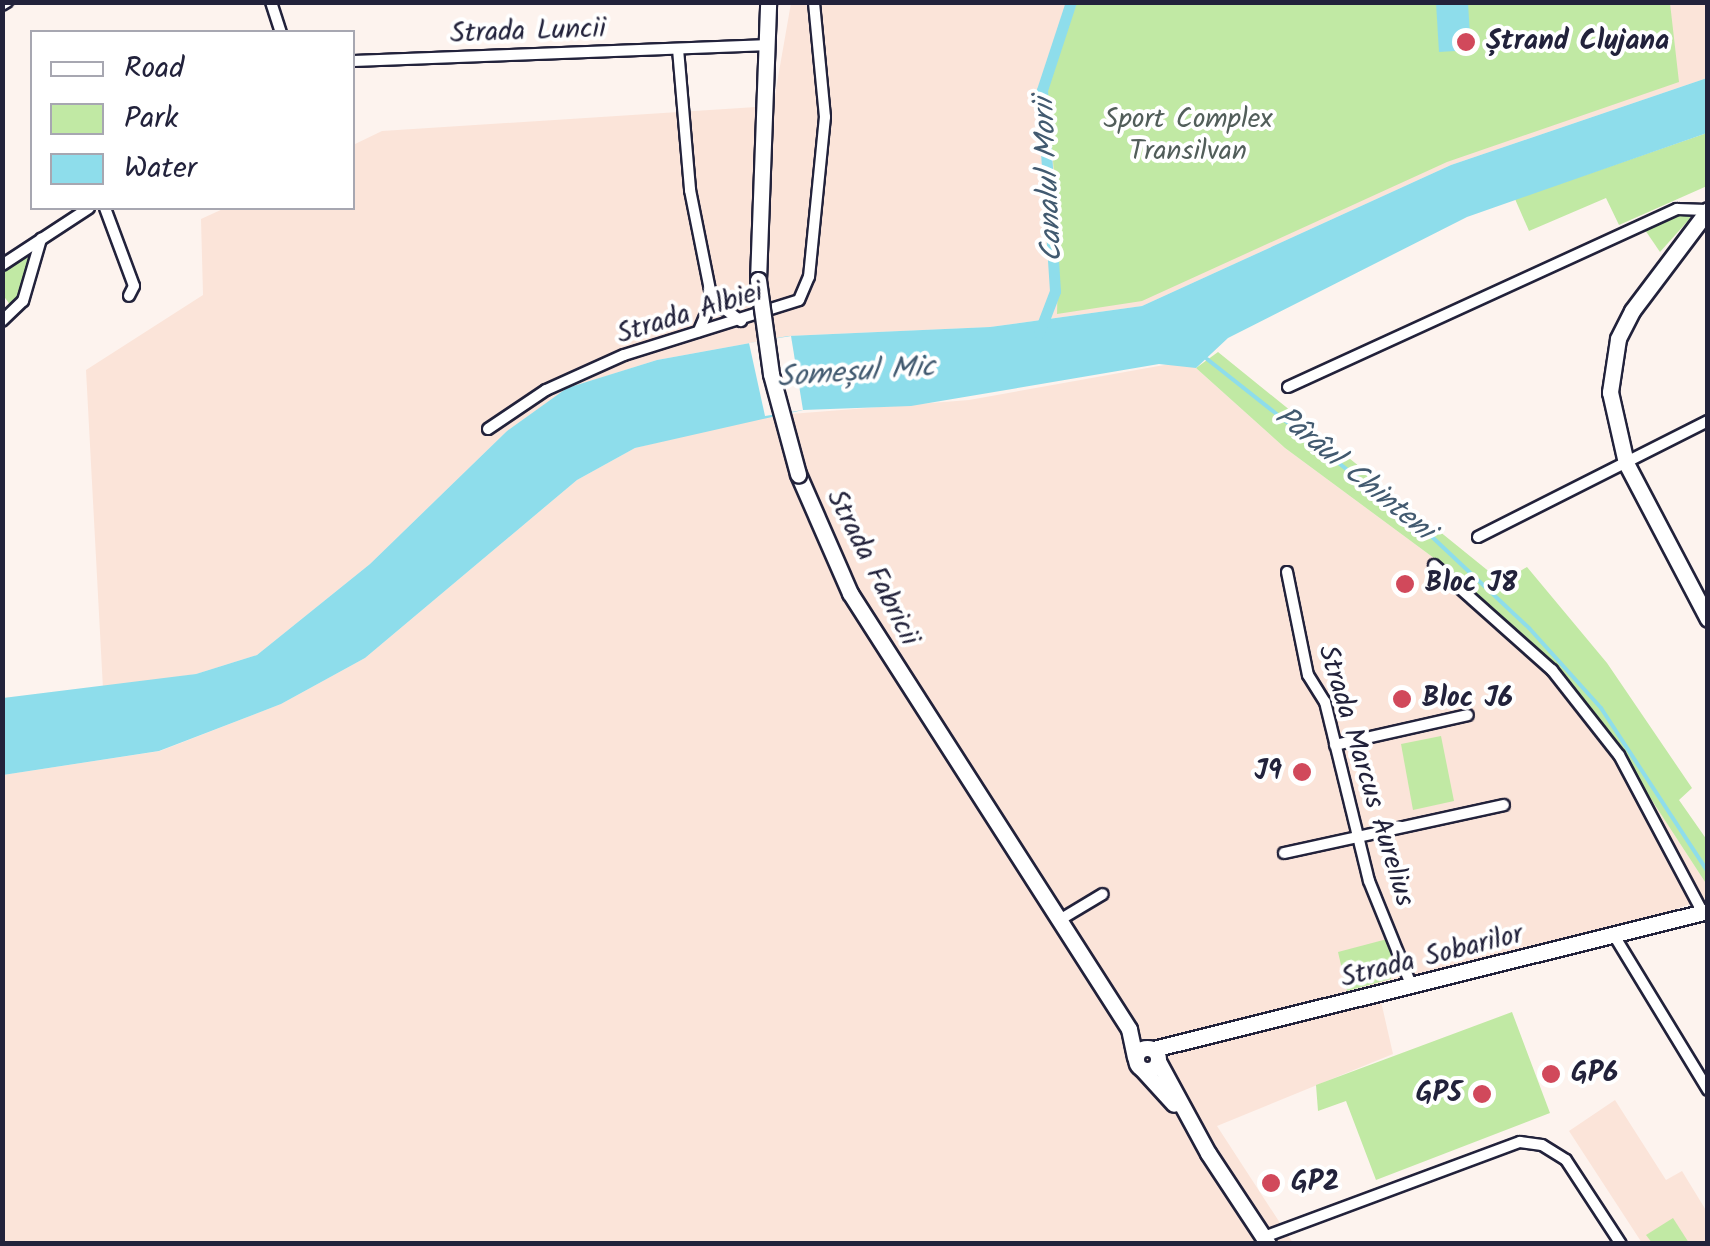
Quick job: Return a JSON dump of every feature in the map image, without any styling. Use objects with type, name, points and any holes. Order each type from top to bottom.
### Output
[{"type":"main road","name":"Strada Fabricii","points":[[768,2],[755,212],[772,374],[819,528],[868,623],[1131,1033],[1152,1055],[1187,1118],[1266,1240]]},
{"type":"main road","points":[[1708,210],[1652,279],[1618,339],[1610,392],[1626,462],[1708,619]]},
{"type":"main road","name":"Strada Sobarilor","points":[[1152,1055],[1705,912]]},
{"type":"street","points":[[271,2],[280,30]]},
{"type":"street","name":"Strada Albiei","points":[[488,428],[567,379],[699,332],[793,305],[809,276],[825,117],[814,2]]},
{"type":"street","name":"Strada Luncii","points":[[355,60],[765,45]]},
{"type":"street","points":[[678,49],[690,190],[712,300],[699,332]]},
{"type":"street","points":[[1288,387],[1677,209],[1708,210]]},
{"type":"street","points":[[2,265],[86,210]]},
{"type":"street","points":[[105,210],[134,286],[129,296]]},
{"type":"street","points":[[6,319],[23,300],[42,237]]},
{"type":"street","points":[[712,300],[742,321]]},
{"type":"street","points":[[2,305],[6,319]]},
{"type":"street","points":[[1478,537],[1708,421]]},
{"type":"street","points":[[1434,566],[1552,670],[1608,740],[1705,912]]},
{"type":"street","name":"Strada Marcus Aurelius","points":[[1286,572],[1308,675],[1326,702],[1357,838],[1412,988]]},
{"type":"street","points":[[1335,744],[1468,715]]},
{"type":"street","points":[[1284,853],[1504,806]]},
{"type":"street","points":[[1058,921],[1103,894]]},
{"type":"street","points":[[1615,937],[1708,1090]]},
{"type":"street","points":[[1266,1240],[1520,1142],[1542,1145],[1566,1160],[1621,1244]]},
{"type":"shaded area","points":[[791,3],[1707,3],[1707,78],[1451,165],[1142,306],[990,327],[788,336],[657,360],[568,388],[507,431],[370,564],[257,655],[196,674],[103,689],[86,370],[203,295],[201,219],[221,210],[355,210],[355,144],[382,131],[773,106]]},
{"type":"shaded area","points":[[1181,362],[1196,368],[1285,448],[1446,567],[1552,661],[1595,713],[1707,885],[1707,898],[1565,949],[1380,997],[1393,1054],[1217,1126],[1293,1243],[3,1244],[3,775],[160,751],[281,704],[365,658],[577,480],[635,448],[765,416],[969,400]]},
{"type":"shaded area","points":[[1615,1100],[1666,1180],[1682,1171],[1707,1212],[1707,1243],[1642,1243],[1569,1131]]},
{"type":"green space","name":"Sport Complex Transilvan","points":[[1077,2],[1670,3],[1679,82],[1447,162],[1142,301],[1057,314],[1059,234],[1047,87]]},
{"type":"green space","points":[[1707,133],[1707,186],[1619,225],[1606,198],[1529,231],[1515,199]]},
{"type":"green space","points":[[1686,212],[1694,214],[1660,252],[1645,230]]},
{"type":"green space","points":[[36,246],[21,301],[13,309],[3,295],[2,269]]},
{"type":"green space","points":[[1218,352],[1502,582],[1527,567],[1607,663],[1692,788],[1679,800],[1707,840],[1707,885],[1595,713],[1552,661],[1446,567],[1285,448],[1196,368]]},
{"type":"green space","points":[[1441,736],[1454,801],[1413,810],[1401,744]]},
{"type":"green space","points":[[1391,938],[1391,979],[1347,991],[1338,952]]},
{"type":"green space","points":[[1512,1012],[1550,1113],[1376,1180],[1346,1101],[1318,1111],[1316,1085]]},
{"type":"green space","points":[[1673,1218],[1689,1243],[1652,1243],[1646,1235]]},
{"type":"water","points":[[1436,3],[1468,3],[1471,50],[1439,52]]},
{"type":"water","name":"Someșul Mic","points":[[1707,78],[1707,133],[1467,217],[1228,338],[1196,368],[1159,364],[911,406],[803,410],[635,448],[577,480],[365,658],[281,704],[159,751],[3,775],[3,698],[196,674],[257,655],[370,564],[507,431],[567,388],[657,360],[788,336],[990,327],[1142,306],[1451,165]]},
{"type":"pier","points":[[791,336],[803,410],[765,416],[749,343]]},
{"type":"waterway","name":"Canalul Morii","points":[[1039,333],[1055,291],[1042,90],[1071,2]]},
{"type":"waterway","name":"Pârâul Chinteni","points":[[1207,359],[1430,535],[1529,628],[1601,708],[1708,872]]},
{"type":"place","name":"Ștrand Clujana","points":[[1466,42]]},
{"type":"place","name":"Bloc J8","points":[[1405,584]]},
{"type":"place","name":"Bloc J6","points":[[1402,699]]},
{"type":"place","name":"J9","points":[[1302,772]]},
{"type":"place","name":"GP6","points":[[1551,1074]]},
{"type":"place","name":"GP5","points":[[1482,1094]]},
{"type":"place","name":"GP2","points":[[1271,1183]]}]
